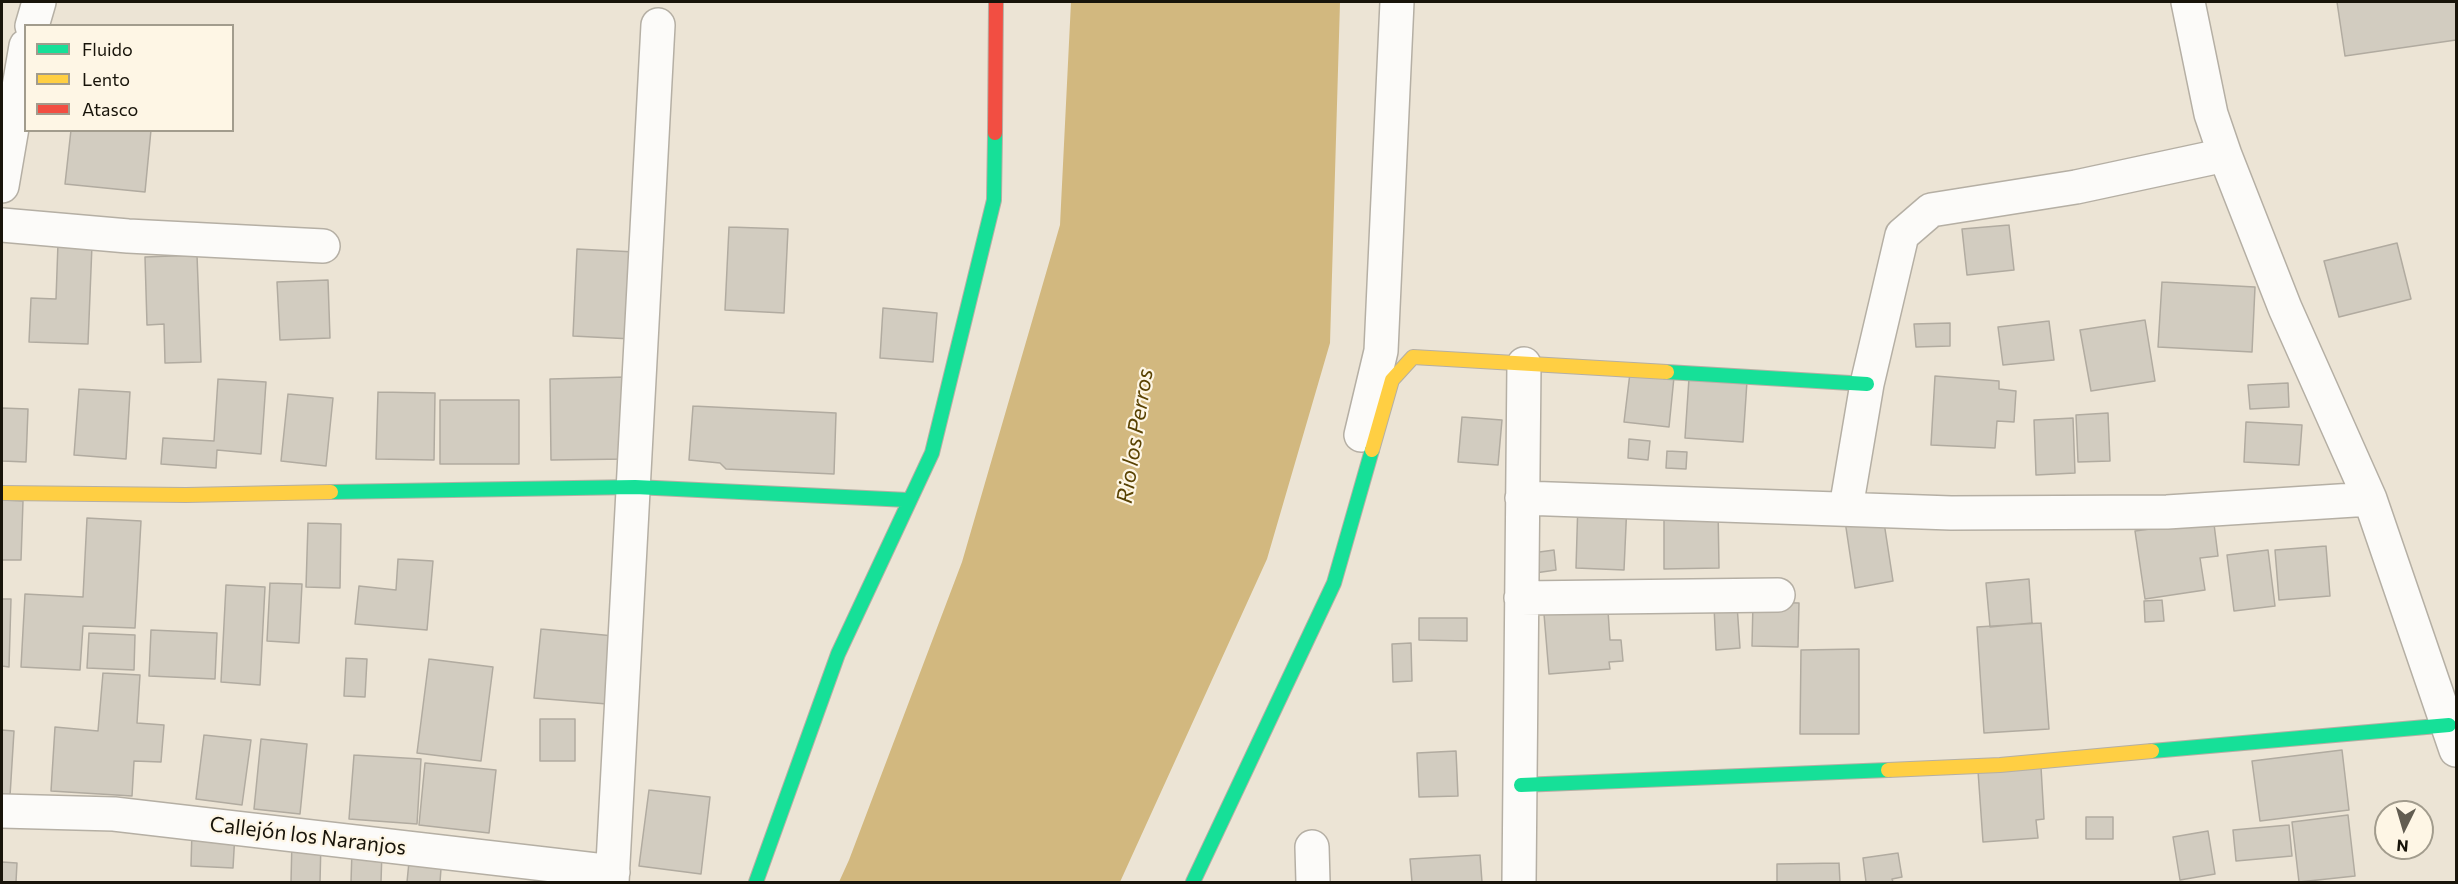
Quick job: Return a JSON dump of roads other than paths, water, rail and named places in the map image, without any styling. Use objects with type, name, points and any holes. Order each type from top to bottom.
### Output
[{"type":"street","points":[[29,24],[39,2]]},
{"type":"street","points":[[756,882],[838,654],[908,500],[932,453],[994,200],[996,2]]},
{"type":"street","points":[[1190,882],[1328,574],[1381,351],[1397,2]]},
{"type":"street","points":[[1521,785],[2000,765],[2453,738],[2370,499],[2285,308],[2225,155],[2211,114],[2188,2]]},
{"type":"street","points":[[613,877],[658,25]]},
{"type":"street","points":[[2,186],[21,42]]},
{"type":"street","points":[[1846,508],[1867,384],[1902,235],[1931,210],[2076,186],[2225,155]]},
{"type":"street","points":[[2,225],[139,236],[323,246]]},
{"type":"street","points":[[1190,882],[1334,583],[1392,380],[1413,357],[1867,384]]},
{"type":"street","points":[[1519,882],[1524,364]]},
{"type":"street","points":[[2,493],[186,495],[635,487],[908,500]]},
{"type":"street","points":[[1522,498],[1952,513],[2167,512],[2370,499]]},
{"type":"street","points":[[1521,598],[1778,595]]},
{"type":"street","name":"Callejón los Naranjos","points":[[2,811],[114,814],[613,877]]},
{"type":"street","points":[[1312,847],[1313,882]]},
{"type":"water","name":"Rio los Perros","points":[[1071,2],[1340,2],[1330,343],[1267,559],[1120,882],[839,882],[962,562],[1060,225]]}]
